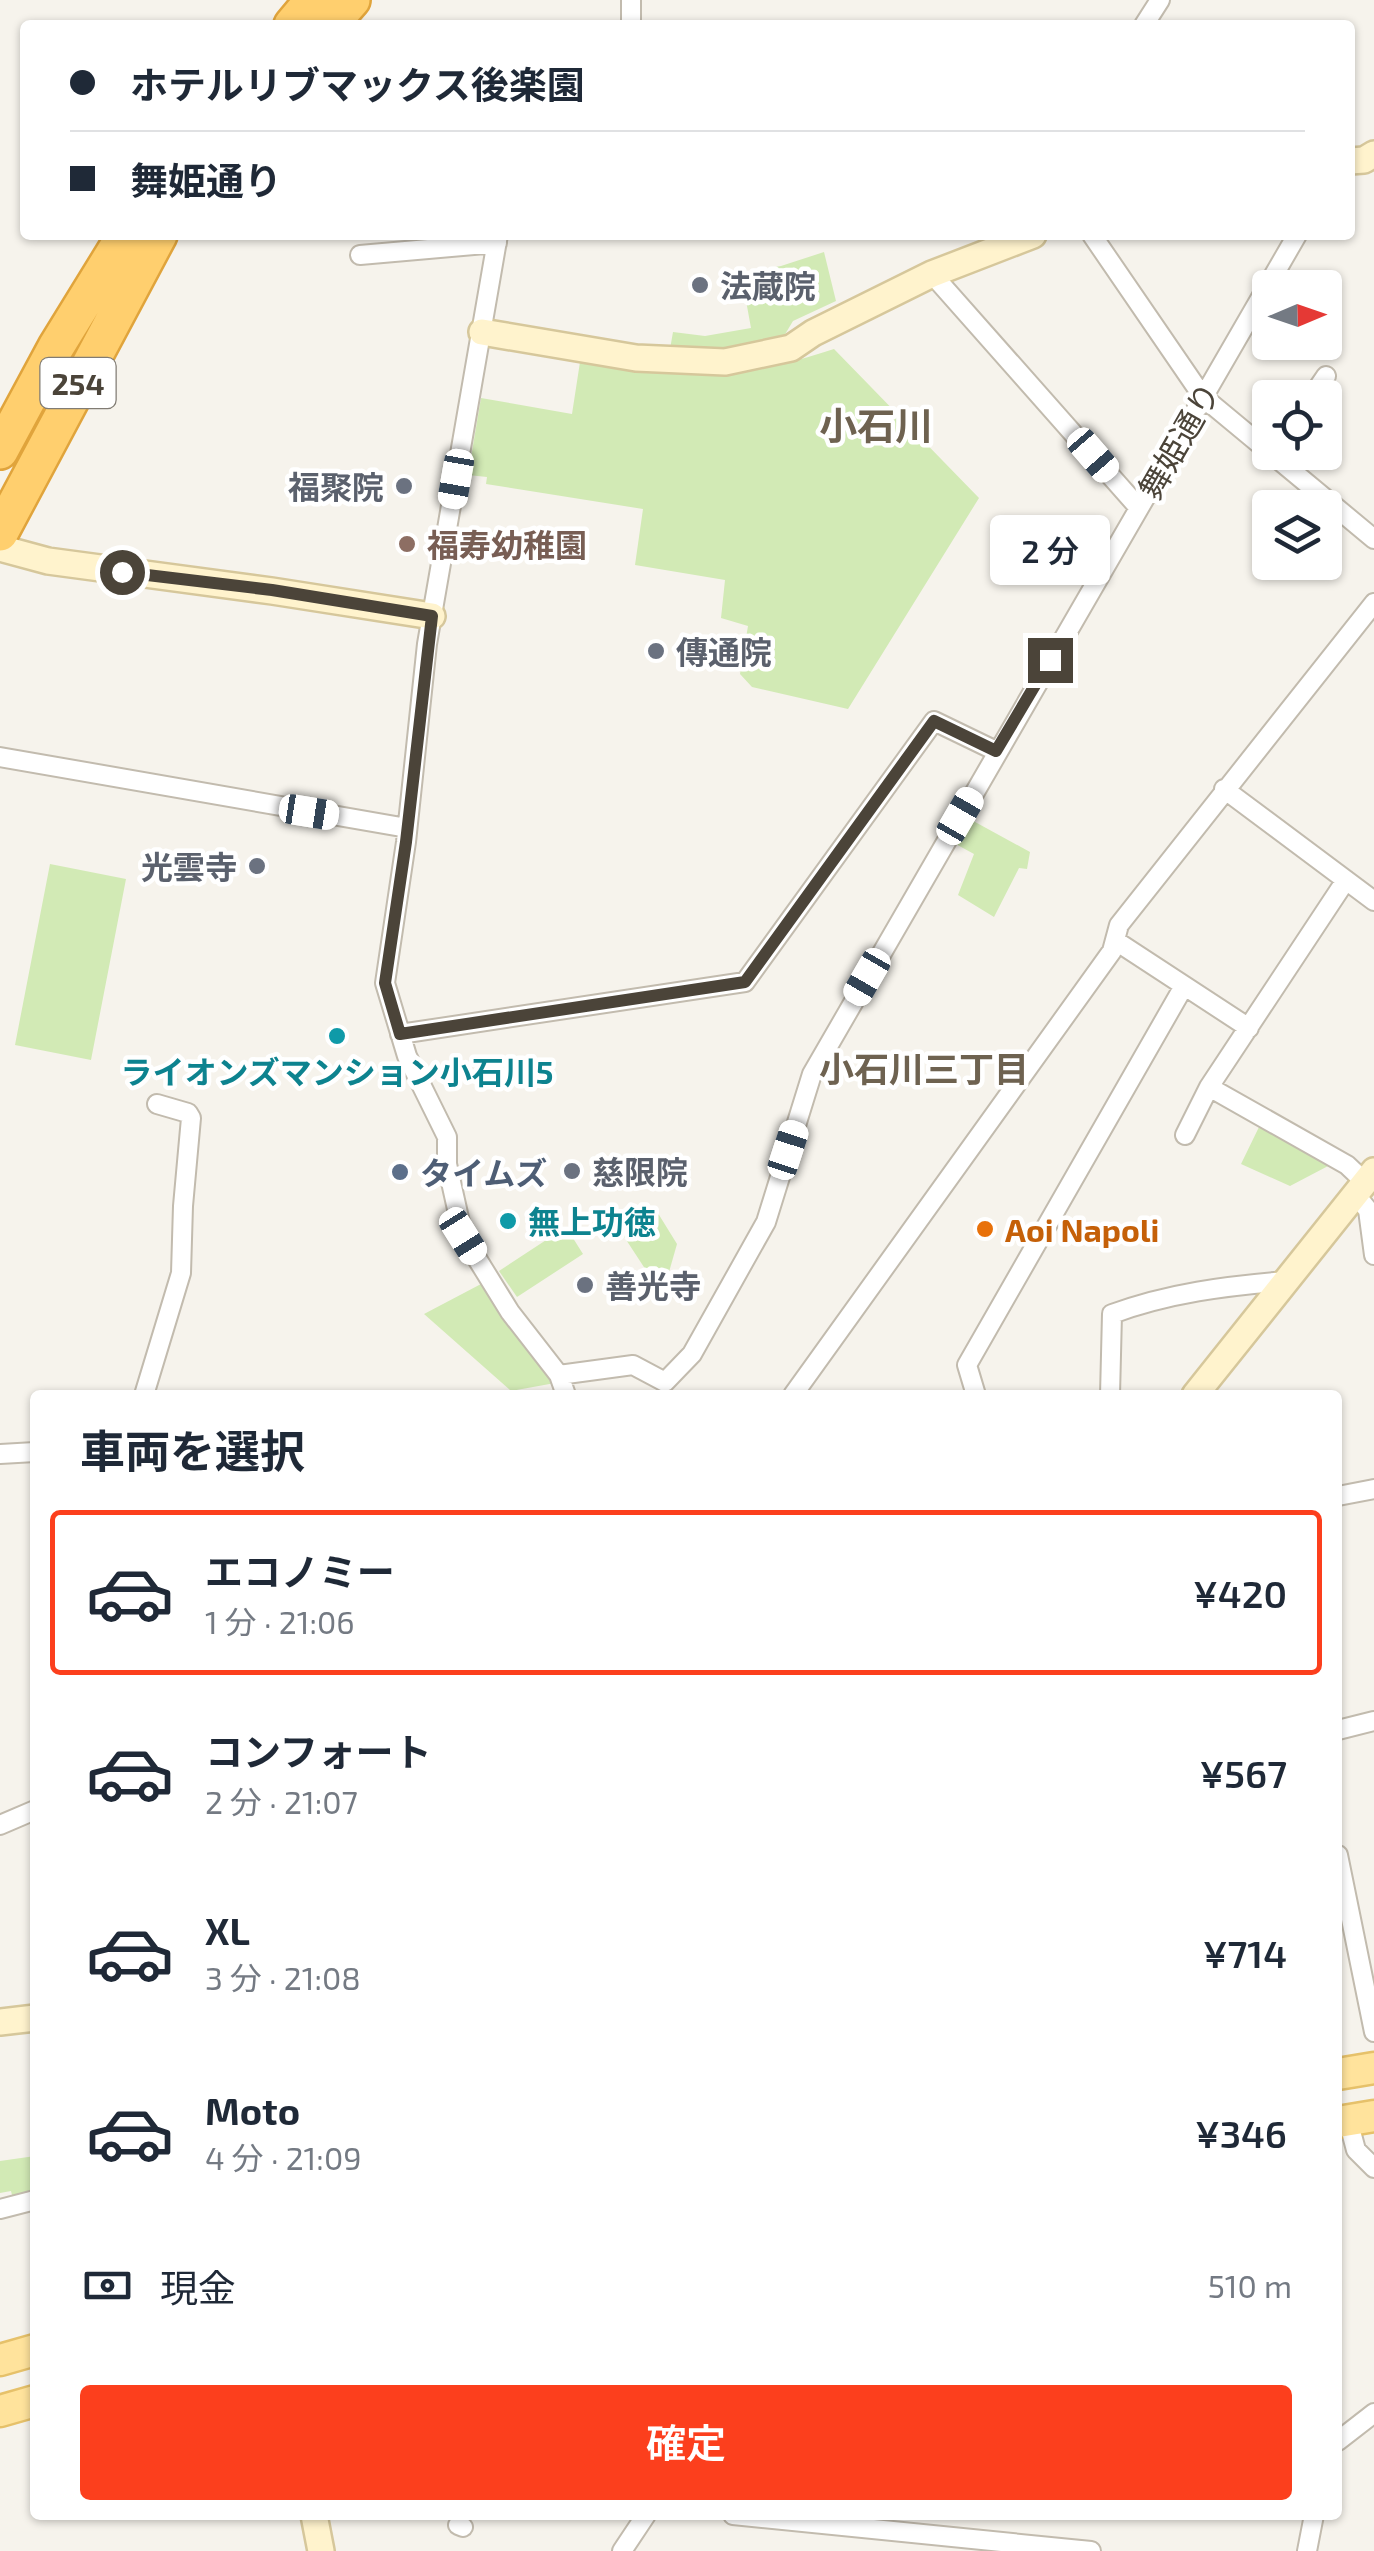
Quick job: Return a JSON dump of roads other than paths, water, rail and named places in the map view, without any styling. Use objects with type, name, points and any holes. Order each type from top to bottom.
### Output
[{"type":"highway","points":[[296,20],[313,0]]},
{"type":"highway","points":[[334,20],[352,0]]},
{"type":"highway","name":"254","points":[[0,451],[56,347],[122,240]]},
{"type":"highway","name":"254","points":[[0,533],[156,240]]},
{"type":"main road","points":[[1342,2073],[1374,2068]]},
{"type":"main road","points":[[0,2360],[30,2351]]},
{"type":"main road","points":[[0,2411],[30,2402]]},
{"type":"street","points":[[360,255],[489,240]]},
{"type":"street","points":[[498,240],[432,616],[385,983],[400,1034],[447,1136],[446,1164],[463,1236],[510,1312],[559,1375],[564,1390]]},
{"type":"street","points":[[482,332],[636,358],[724,362],[792,348],[813,333],[932,274],[1020,240]]},
{"type":"street","points":[[1095,240],[1203,397],[1252,438]]},
{"type":"street","name":"舞姫通り","points":[[665,1389],[692,1354],[766,1222],[812,1074],[1294,240]]},
{"type":"street","points":[[932,274],[1140,508]]},
{"type":"street","points":[[1323,380],[1326,376]]},
{"type":"street","points":[[1291,470],[1374,539]]},
{"type":"street","points":[[0,548],[48,562],[272,590],[432,616]]},
{"type":"street","points":[[798,1390],[1116,941],[1118,925],[1374,602]]},
{"type":"street","points":[[400,1034],[745,982],[934,721],[996,751]]},
{"type":"street","points":[[0,756],[407,828]]},
{"type":"street","points":[[1224,789],[1374,901]]},
{"type":"street","points":[[1185,1135],[1209,1088],[1346,880]]},
{"type":"street","points":[[1116,941],[1248,1028]]},
{"type":"street","points":[[974,1390],[967,1366],[969,1360],[1184,986]]},
{"type":"street","points":[[1209,1088],[1348,1166],[1365,1182],[1374,1255]]},
{"type":"street","points":[[146,1390],[181,1272],[191,1118],[188,1113],[157,1104]]},
{"type":"street","points":[[1198,1390],[1365,1182]]},
{"type":"street","points":[[1110,1390],[1112,1314],[1143,1302],[1212,1287],[1286,1281]]},
{"type":"street","points":[[559,1375],[634,1365],[665,1389]]},
{"type":"street","points":[[0,1454],[30,1452]]},
{"type":"street","points":[[1342,1495],[1374,1489]]},
{"type":"street","points":[[1342,1729],[1374,1721]]},
{"type":"street","points":[[0,1825],[30,1812]]},
{"type":"street","points":[[1342,1874],[1374,2032]]},
{"type":"street","points":[[0,2022],[30,2019]]},
{"type":"street","points":[[1353,2120],[1356,2150],[1374,2168]]},
{"type":"street","points":[[0,2209],[30,2201]]},
{"type":"street","points":[[1342,2438],[1374,2414]]},
{"type":"street","points":[[315,2520],[321,2551]]},
{"type":"street","points":[[622,2551],[643,2520]]},
{"type":"street","points":[[793,2520],[982,2545],[1091,2551]]},
{"type":"street","points":[[1306,2551],[1313,2520]]},
{"type":"place","name":"法蔵院","points":[[700,285]]},
{"type":"place","name":"福聚院","points":[[404,486]]},
{"type":"place","name":"福寿幼稚園","points":[[407,544]]},
{"type":"place","name":"傳通院","points":[[656,651]]},
{"type":"place","name":"光雲寺","points":[[257,866]]},
{"type":"place","name":"ライオンズマンション小石川5","points":[[337,1036]]},
{"type":"place","name":"慈限院","points":[[572,1171]]},
{"type":"place","name":"タイムズ","points":[[400,1172]]},
{"type":"place","name":"無上功徳","points":[[508,1221]]},
{"type":"place","name":"Aoi Napoli","points":[[985,1229]]},
{"type":"place","name":"善光寺","points":[[585,1285]]},
{"type":"district","name":"小石川","points":[[876,425]]},
{"type":"district","name":"小石川三丁目","points":[[924,1068]]}]
